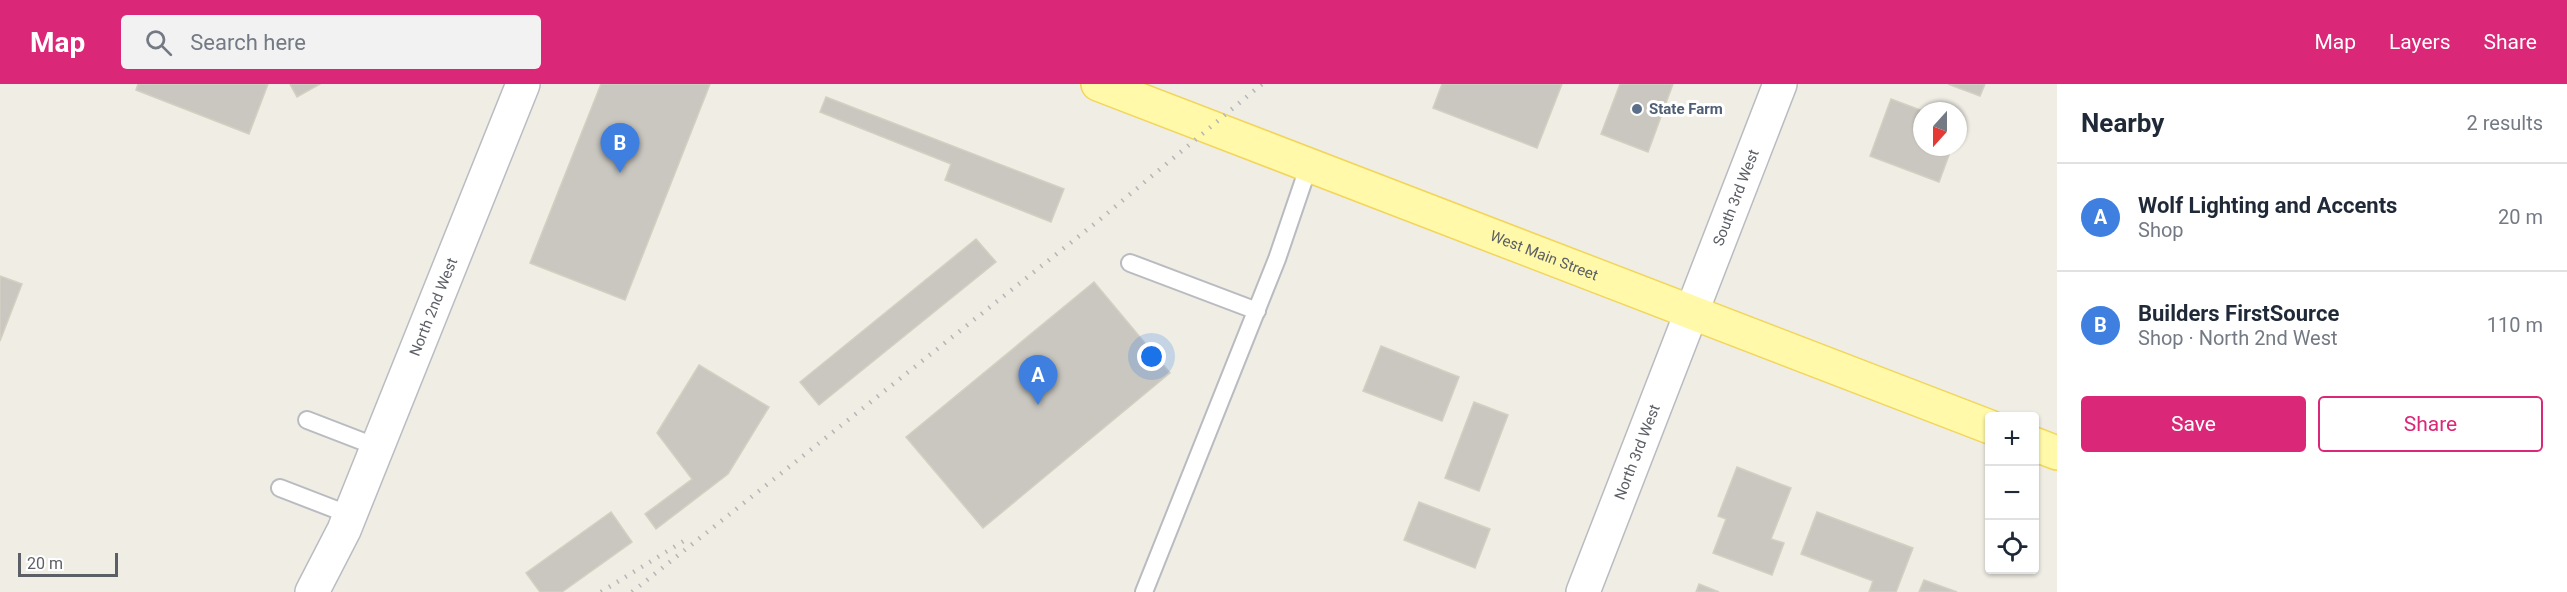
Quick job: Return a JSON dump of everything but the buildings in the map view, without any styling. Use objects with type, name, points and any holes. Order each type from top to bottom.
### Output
[{"type":"main road","name":"West Main Street","points":[[1098,84],[1985,425]]},
{"type":"main road","points":[[2039,446],[2057,453]]},
{"type":"street","name":"North 2nd West","points":[[312,592],[347,523],[523,84]]},
{"type":"street","name":"South 3rd West","points":[[1692,312],[1780,84]]},
{"type":"street","name":"North 3rd West","points":[[1583,592],[1692,312]]},
{"type":"lane","points":[[1144,592],[1257,311],[1309,165]]},
{"type":"lane","points":[[1130,263],[1257,311]]},
{"type":"lane","points":[[307,420],[377,447]]},
{"type":"lane","points":[[280,488],[347,523]]},
{"type":"railway","points":[[632,592],[1098,221],[1262,84]]},
{"type":"railway","points":[[601,592],[687,539]]},
{"type":"place","name":"State Farm","points":[[1637,109]]},
{"type":"place","name":"Builders FirstSource","points":[[620,173]]},
{"type":"place","name":"Wolf Lighting and Accents","points":[[1038,405]]}]
